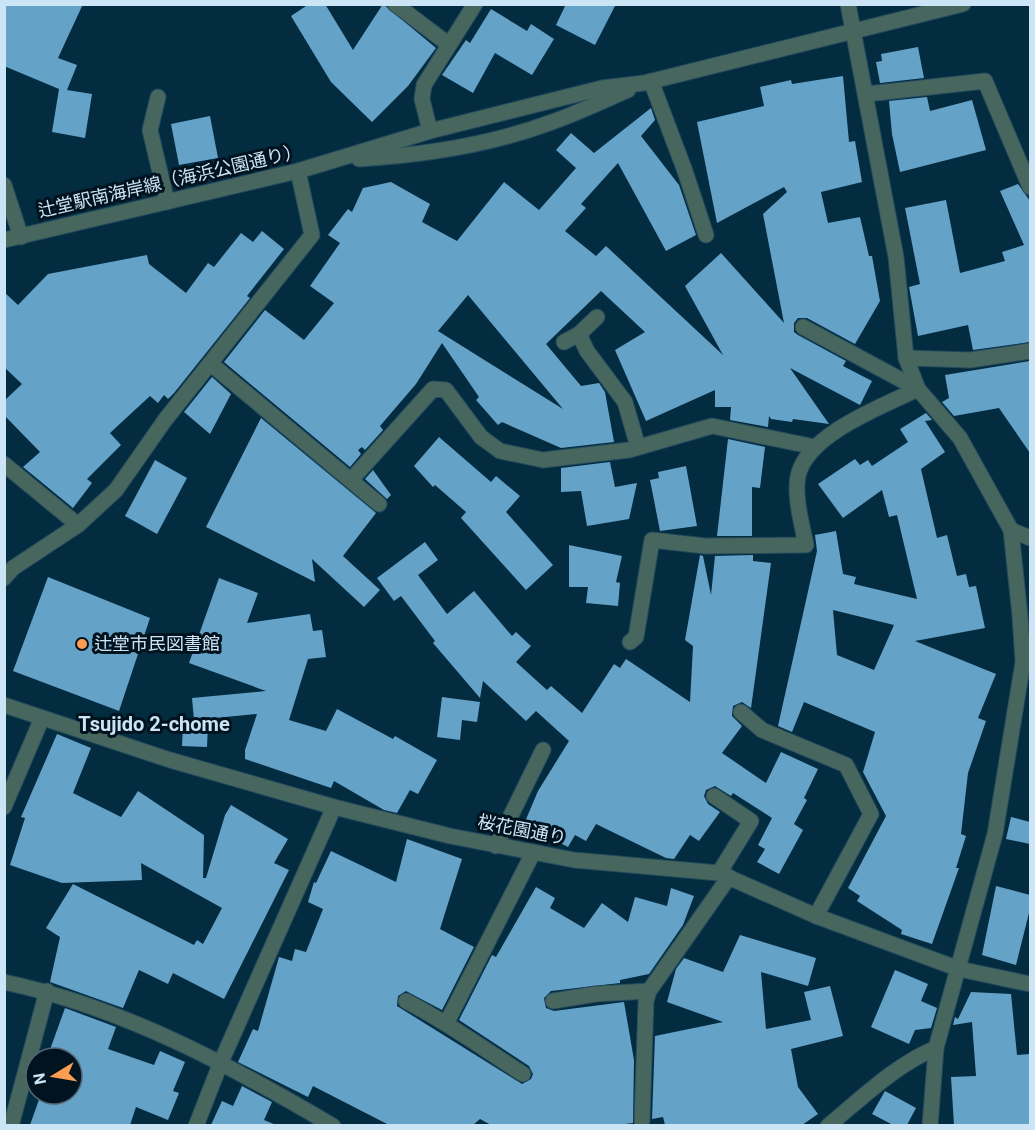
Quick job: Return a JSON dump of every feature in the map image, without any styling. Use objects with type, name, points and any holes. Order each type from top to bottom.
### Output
[{"type":"street","points":[[394,4],[448,44]]},
{"type":"street","points":[[430,131],[422,99],[424,85],[475,4]]},
{"type":"street","points":[[848,4],[867,94],[896,257],[906,358],[918,389],[960,438],[1011,530],[1027,665],[995,834],[936,1048],[930,1125]]},
{"type":"street","name":"辻堂駅南海岸線（海浜公園通り）","points":[[4,240],[298,171],[344,159],[430,131],[603,88],[647,82],[963,4]]},
{"type":"street","points":[[867,94],[985,81],[1030,187]]},
{"type":"street","points":[[647,82],[685,171],[706,235]]},
{"type":"street","name":"辻堂駅南海岸線（海浜公園通り）","points":[[344,159],[438,150],[507,136],[552,123],[647,82]]},
{"type":"street","points":[[158,97],[150,130],[167,202]]},
{"type":"street","points":[[4,578],[14,568],[78,525],[116,490],[165,420],[312,235],[298,171]]},
{"type":"street","points":[[4,185],[21,237]]},
{"type":"street","points":[[564,342],[579,334],[597,317]]},
{"type":"street","points":[[803,327],[918,389]]},
{"type":"street","points":[[579,334],[587,351],[625,402],[638,447]]},
{"type":"street","points":[[906,358],[970,360],[1030,351]]},
{"type":"street","points":[[211,364],[379,504]]},
{"type":"street","points":[[351,480],[433,389],[446,390],[481,437],[500,451],[543,460],[638,447],[712,426],[815,447]]},
{"type":"street","points":[[630,642],[636,637],[652,540],[705,546],[806,545],[798,500],[798,475],[815,447],[845,424],[918,389]]},
{"type":"street","points":[[4,464],[78,525]]},
{"type":"street","points":[[1011,530],[1030,538]]},
{"type":"street","name":"桜花園通り","points":[[4,705],[170,760],[334,807],[496,846],[533,854],[724,875],[816,916],[959,969],[1030,984]]},
{"type":"street","points":[[741,712],[762,730],[846,765],[872,814],[816,916]]},
{"type":"street","points":[[4,807],[42,718]]},
{"type":"street","points":[[496,846],[543,750]]},
{"type":"street","points":[[642,1121],[646,1001],[649,991],[724,875],[751,821],[714,796]]},
{"type":"street","points":[[196,1125],[221,1062],[334,807]]},
{"type":"street","points":[[447,1022],[533,854]]},
{"type":"street","points":[[4,982],[82,1001],[221,1062],[333,1125]]},
{"type":"street","points":[[11,1125],[47,991]]},
{"type":"street","points":[[553,1001],[596,994],[649,991]]},
{"type":"street","points":[[406,1001],[447,1022],[464,1037],[523,1074]]},
{"type":"street","points":[[828,1125],[894,1072],[918,1056],[936,1048]]},
{"type":"building","points":[[4,4],[83,4],[58,58],[77,65],[67,90],[92,94],[85,138],[52,132],[59,89],[4,66]]},
{"type":"building","points":[[309,4],[325,4],[353,50],[383,4],[436,48],[408,86],[372,122],[331,82],[291,16]]},
{"type":"building","points":[[566,4],[616,4],[595,45],[556,25]]},
{"type":"building","points":[[491,9],[527,31],[531,24],[554,39],[532,75],[495,53],[473,93],[442,75],[466,40],[470,43]]},
{"type":"building","points":[[918,47],[924,78],[880,83],[876,62],[882,61],[881,54]]},
{"type":"building","points":[[843,76],[849,142],[855,141],[862,182],[821,192],[828,223],[860,217],[869,256],[872,256],[880,301],[855,344],[807,318],[798,318],[794,323],[794,332],[798,335],[846,361],[843,366],[872,381],[860,405],[790,368],[829,424],[793,419],[792,422],[771,419],[769,416],[768,427],[730,420],[731,407],[715,407],[715,390],[646,421],[615,350],[645,332],[601,291],[546,344],[581,386],[599,383],[605,392],[614,442],[561,448],[502,422],[498,425],[476,400],[479,397],[442,343],[416,384],[380,426],[383,430],[365,450],[362,447],[358,450],[361,454],[350,467],[224,362],[265,310],[304,340],[334,303],[310,286],[340,243],[328,235],[348,209],[352,212],[363,188],[391,182],[430,204],[422,222],[457,241],[504,182],[539,210],[576,168],[556,150],[571,133],[594,153],[651,108],[655,120],[641,136],[679,185],[696,235],[666,251],[618,163],[581,204],[586,208],[565,231],[596,256],[606,246],[723,355],[685,286],[721,253],[784,323],[763,214],[787,192],[784,187],[717,223],[697,122],[764,106],[760,87],[791,80],[792,84]],"holes":[[[468,295],[563,409],[438,331]]]},
{"type":"building","points":[[927,97],[930,111],[972,100],[986,150],[900,172],[892,134],[889,101]]},
{"type":"building","points":[[210,116],[218,158],[179,165],[171,124]]},
{"type":"building","points":[[1018,184],[1030,201],[1030,342],[973,350],[968,325],[918,336],[909,287],[920,284],[905,208],[946,200],[960,273],[1005,261],[1002,252],[1024,245],[1000,191]]},
{"type":"building","points":[[262,231],[284,249],[247,296],[250,298],[174,393],[168,399],[164,395],[158,403],[150,396],[110,433],[121,445],[87,479],[92,483],[73,508],[23,467],[40,452],[4,415],[4,401],[22,384],[4,367],[4,292],[18,305],[48,274],[147,255],[149,264],[186,293],[208,263],[214,267],[241,233],[253,242]]},
{"type":"building","points":[[1030,361],[1030,453],[999,408],[954,416],[942,402],[949,398],[945,375]]},
{"type":"building","points":[[212,377],[231,394],[210,434],[184,412]]},
{"type":"building","points":[[926,413],[932,420],[925,421],[945,452],[921,469],[937,538],[947,535],[957,576],[966,574],[969,587],[976,586],[985,628],[915,641],[996,674],[978,718],[986,721],[968,773],[961,834],[966,836],[956,868],[959,868],[932,944],[901,934],[902,930],[857,901],[860,896],[848,888],[886,816],[863,772],[875,732],[804,702],[792,732],[778,726],[817,551],[815,535],[836,531],[843,574],[856,577],[854,584],[917,599],[897,515],[889,517],[882,490],[843,518],[818,484],[855,459],[860,465],[868,460],[872,466],[908,442],[900,429]],"holes":[[[833,610],[894,625],[874,670],[837,655]]]},
{"type":"building","points":[[261,418],[376,513],[343,556],[380,590],[364,607],[312,559],[315,582],[206,527]]},
{"type":"building","points":[[439,437],[491,482],[496,476],[520,496],[506,512],[553,565],[526,590],[461,518],[466,512],[435,485],[433,487],[414,466]]},
{"type":"building","points":[[728,439],[765,447],[760,488],[752,487],[752,536],[717,536]]},
{"type":"building","points":[[155,460],[187,478],[157,534],[125,516]]},
{"type":"building","points":[[610,462],[615,487],[637,483],[629,519],[587,526],[581,491],[561,492],[561,468]]},
{"type":"building","points":[[686,466],[697,526],[660,531],[650,480],[659,478],[658,472]]},
{"type":"building","points":[[373,470],[391,495],[387,499],[365,479]]},
{"type":"building","points":[[425,542],[438,560],[418,575],[447,614],[474,591],[512,636],[516,632],[531,646],[516,662],[547,690],[551,686],[582,713],[614,664],[620,668],[626,659],[690,702],[693,646],[685,640],[700,555],[703,556],[711,595],[715,556],[753,555],[753,561],[771,563],[751,708],[742,702],[733,706],[732,716],[742,726],[722,753],[766,783],[781,752],[818,769],[804,798],[807,800],[794,824],[803,830],[779,874],[757,862],[765,849],[758,845],[772,818],[733,793],[731,796],[715,786],[706,790],[704,796],[708,804],[720,812],[699,841],[690,835],[674,859],[666,858],[596,824],[586,841],[575,835],[568,847],[524,824],[538,791],[569,741],[536,711],[526,721],[483,681],[480,698],[433,643],[435,641],[401,596],[394,601],[377,578]]},
{"type":"building","points":[[569,545],[622,556],[616,582],[620,583],[618,606],[586,603],[588,587],[569,587]]},
{"type":"building","name":"辻堂市民図書館","points":[[48,577],[150,618],[119,711],[13,671]]},
{"type":"building","points":[[219,578],[258,593],[247,623],[310,614],[313,631],[322,630],[326,657],[308,659],[289,720],[326,731],[337,709],[393,739],[395,736],[437,760],[418,794],[410,790],[397,813],[384,810],[334,781],[331,788],[245,759],[245,750],[257,714],[194,720],[192,698],[266,691],[189,663]]},
{"type":"building","points":[[442,697],[480,702],[477,722],[462,720],[460,740],[437,737]]},
{"type":"building","points":[[183,724],[208,725],[207,747],[182,746]]},
{"type":"building","points":[[57,734],[91,748],[73,793],[121,817],[138,791],[204,835],[203,878],[206,878],[225,815],[231,805],[288,839],[274,863],[289,870],[224,999],[173,973],[168,984],[139,970],[123,1008],[50,982],[60,937],[46,928],[73,884],[194,945],[197,940],[203,944],[222,908],[141,863],[142,880],[62,883],[10,865],[25,818],[21,817]]},
{"type":"building","points":[[1011,817],[1030,822],[1030,844],[1006,839]]},
{"type":"building","points":[[407,839],[462,859],[440,929],[474,947],[442,1010],[406,991],[398,996],[397,1006],[522,1084],[531,1079],[533,1074],[529,1066],[459,1020],[492,955],[496,957],[536,887],[555,898],[550,908],[584,928],[602,903],[628,922],[635,897],[667,906],[671,888],[694,896],[683,925],[649,974],[620,980],[620,983],[551,991],[544,998],[546,1008],[554,1011],[624,1002],[634,1060],[633,1123],[491,1125],[480,1119],[473,1125],[389,1125],[313,1086],[308,1097],[238,1062],[253,1029],[258,1031],[279,957],[292,961],[295,949],[306,952],[323,909],[308,902],[314,882],[316,883],[331,851],[396,882]]},
{"type":"building","points":[[996,886],[1030,895],[1030,909],[1016,965],[982,955]]},
{"type":"building","points":[[740,935],[816,958],[808,986],[761,972],[766,1029],[811,1020],[804,992],[830,986],[843,1036],[791,1049],[798,1087],[818,1114],[802,1125],[665,1125],[663,1117],[652,1119],[655,1036],[723,1022],[667,1002],[676,969],[684,958],[723,972]]},
{"type":"building","points":[[895,970],[928,984],[921,1001],[937,1008],[931,1028],[915,1030],[909,1044],[871,1027]]},
{"type":"building","points":[[971,992],[1011,994],[1017,1055],[1030,1054],[1030,1125],[954,1125],[951,1077],[976,1076],[972,1022],[953,1025],[955,1017],[958,1019]]},
{"type":"building","points":[[65,1008],[116,1027],[108,1049],[154,1065],[160,1051],[185,1062],[173,1091],[179,1093],[168,1120],[136,1107],[130,1125],[30,1125],[37,1106],[84,1106],[84,1046],[51,1046]]},
{"type":"building","points":[[242,1086],[272,1102],[264,1120],[276,1125],[211,1125],[222,1101],[233,1106]]},
{"type":"building","points":[[885,1091],[916,1108],[907,1125],[893,1125],[872,1114]]},
{"type":"place","name":"辻堂市民図書館","points":[[82,644]]},
{"type":"district","name":"Tsujido 2-chome","points":[[154,724]]}]
